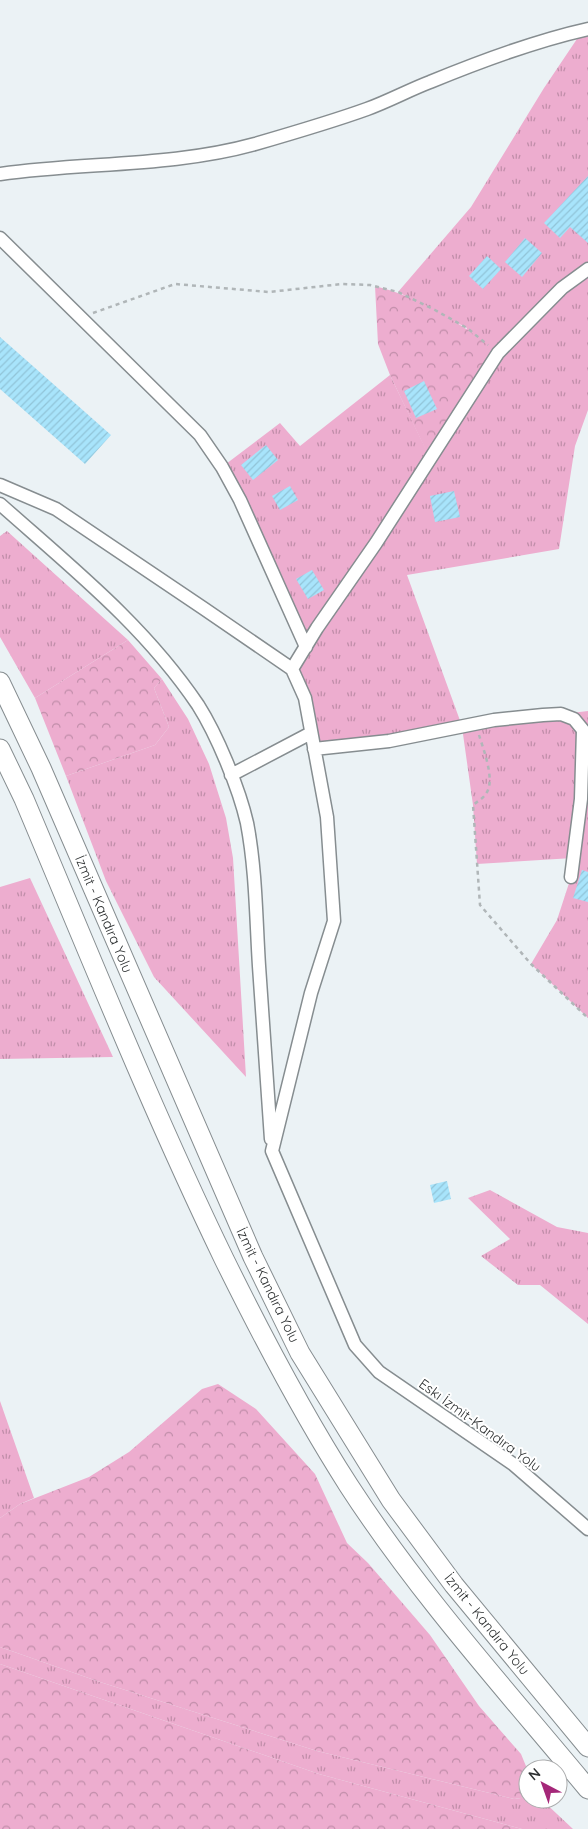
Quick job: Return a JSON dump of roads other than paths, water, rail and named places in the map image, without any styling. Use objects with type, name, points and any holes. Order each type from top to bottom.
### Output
[{"type":"highway","name":"İzmit - Kandıra Yolu","points":[[0,682],[41,768],[253,1258],[300,1353],[397,1508],[454,1585],[588,1747]]},
{"type":"highway","points":[[0,749],[24,799],[181,1170],[284,1377],[349,1486],[431,1600],[588,1789]]},
{"type":"street","points":[[0,174],[39,168],[148,162],[198,156],[254,144],[367,109],[502,54],[588,29]]},
{"type":"street","points":[[0,238],[193,428],[222,467],[240,500],[306,647]]},
{"type":"street","points":[[292,669],[376,543],[498,353],[562,288],[588,270]]},
{"type":"street","points":[[0,485],[56,509],[292,669],[305,698],[328,817],[334,920],[311,993],[272,1151]]},
{"type":"street","points":[[0,504],[110,601],[146,637],[199,707],[219,744],[246,822],[253,870],[272,1151]]},
{"type":"street","points":[[314,749],[390,741],[475,724],[543,714],[562,714],[574,719],[583,730],[581,799],[571,877]]},
{"type":"street","points":[[231,775],[311,733]]},
{"type":"street","name":"Eskı İzmit-Kandıra Yolu","points":[[272,1151],[355,1345],[379,1372],[513,1464],[588,1529]]}]
